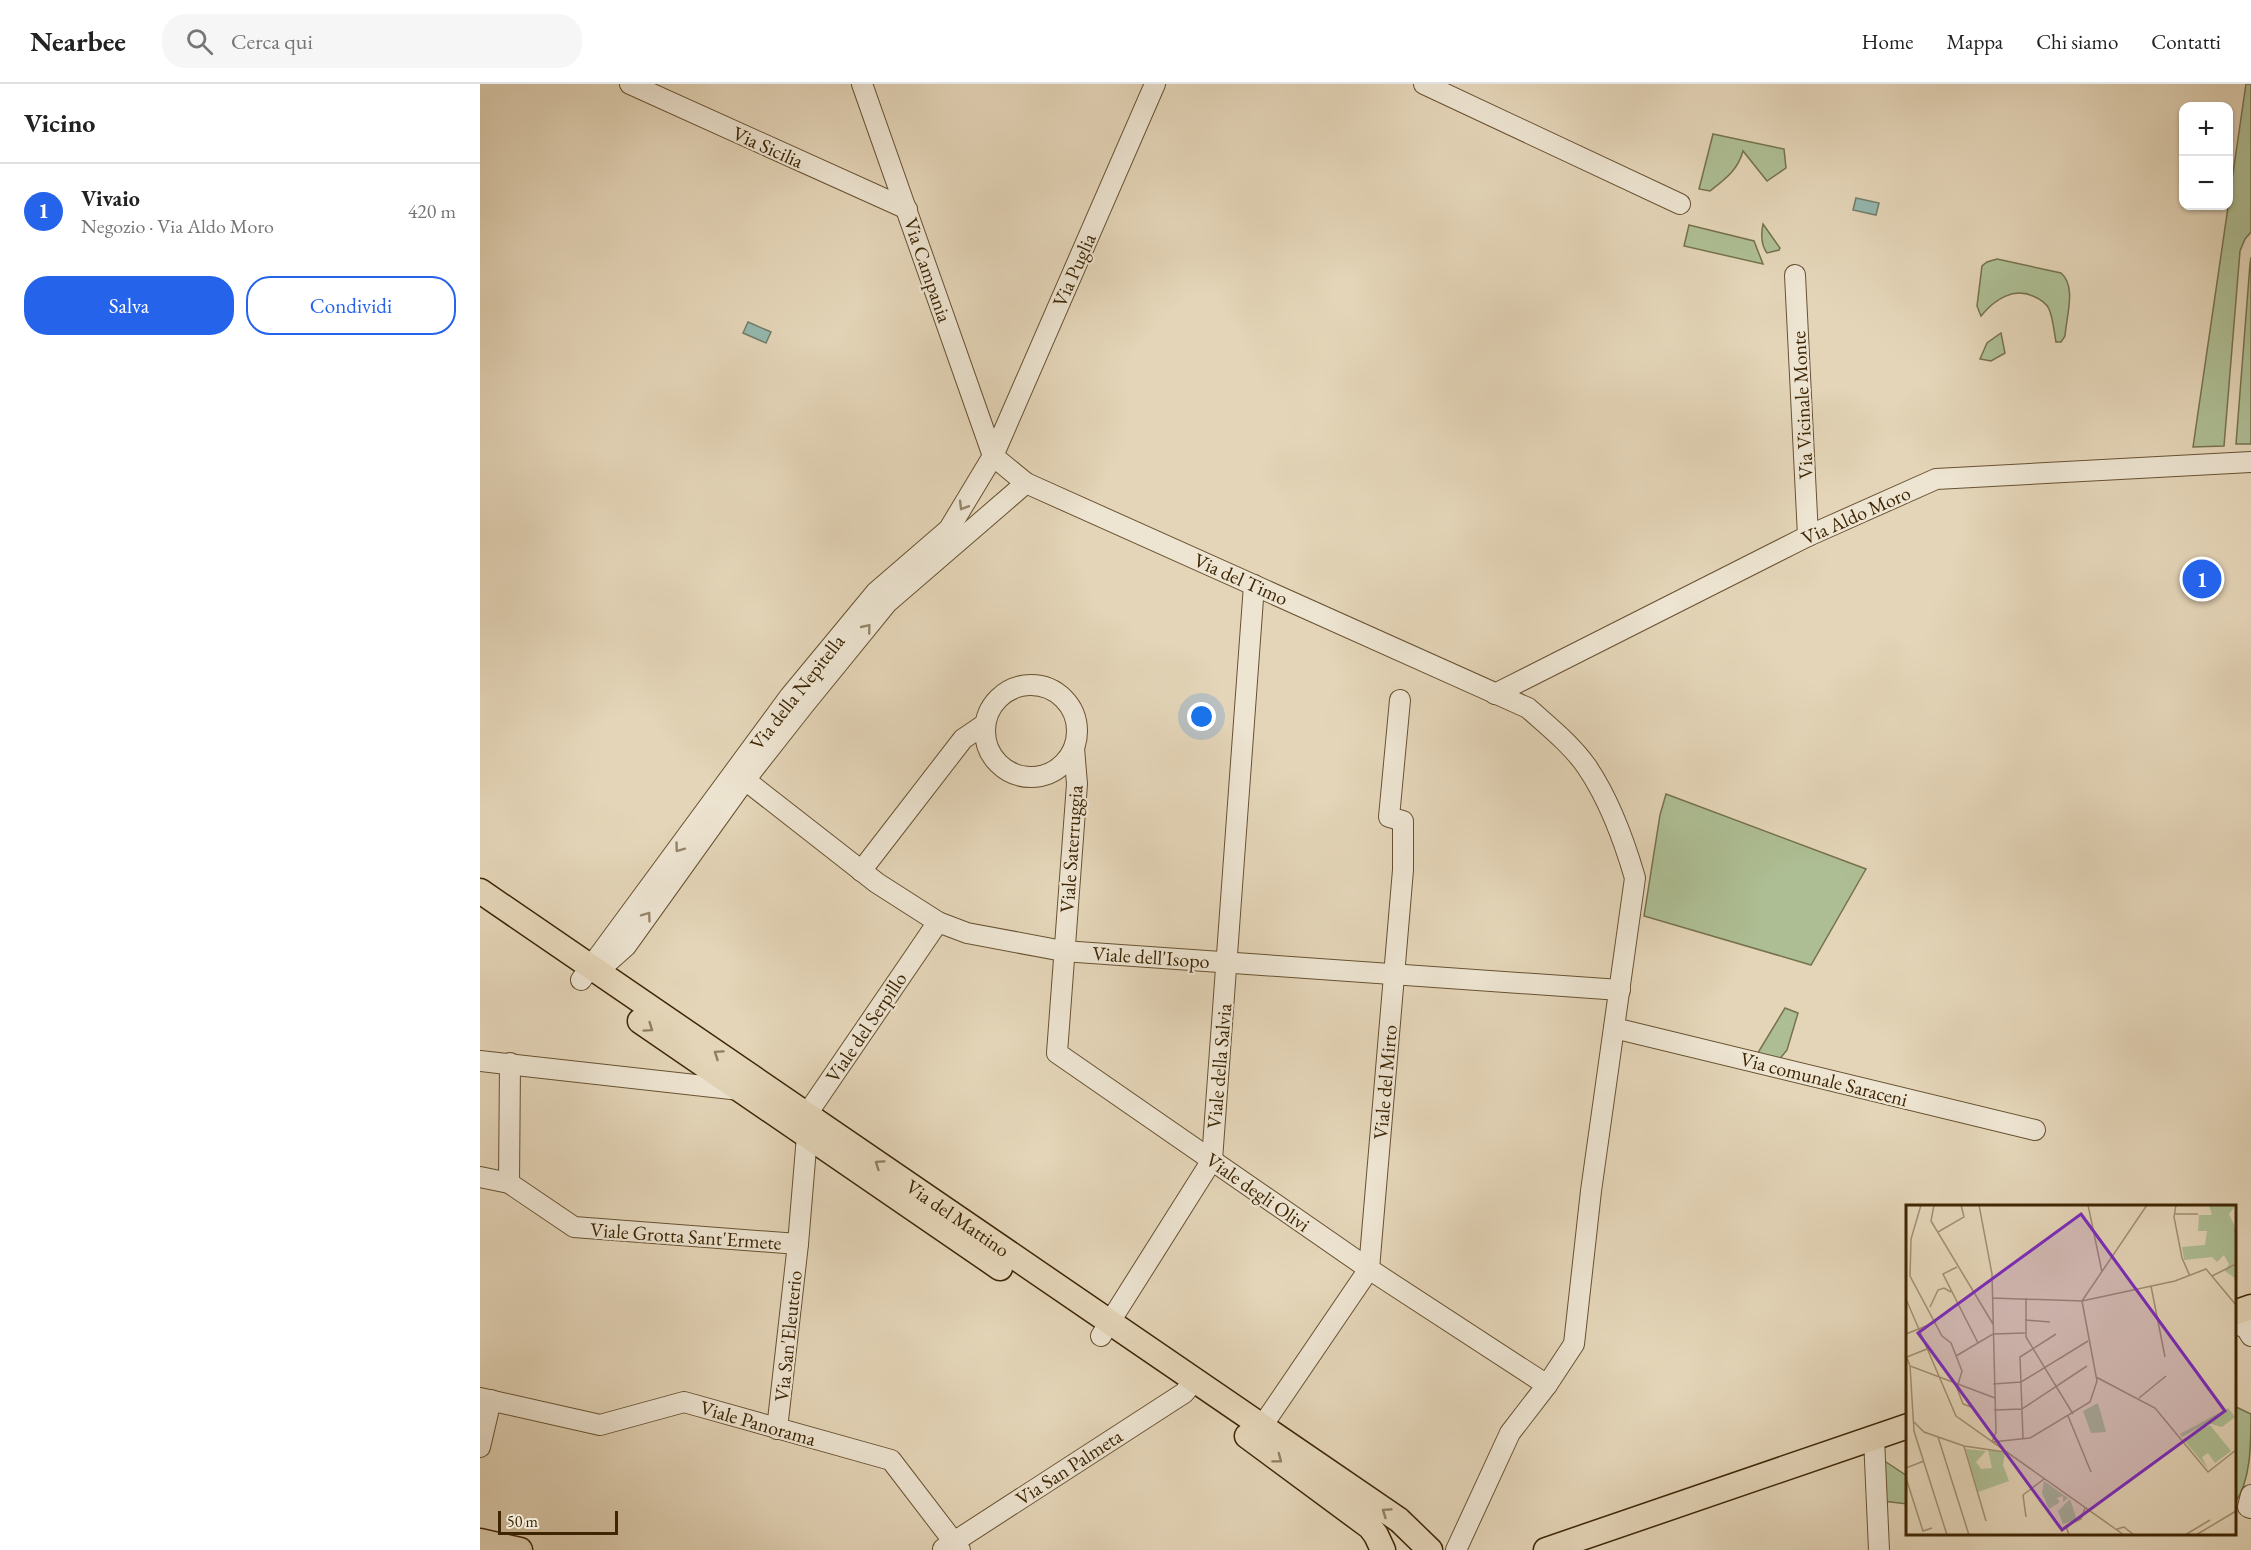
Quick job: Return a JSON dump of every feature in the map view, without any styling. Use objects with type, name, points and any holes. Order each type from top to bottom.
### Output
[{"type":"main road","name":"Via del Mattino","points":[[480,891],[568,952],[585,974],[632,995],[745,1083]]},
{"type":"main road","name":"Via del Mattino","points":[[480,911],[585,974],[1257,1434],[1399,1520],[1430,1550]]},
{"type":"main road","points":[[2236,1314],[2251,1308]]},
{"type":"main road","points":[[1549,1549],[1906,1427]]},
{"type":"main road","name":"Via del Mattino","points":[[1257,1434],[1370,1527],[1383,1550]]},
{"type":"main road","points":[[480,1541],[520,1550]]},
{"type":"street","name":"Via Sicilia","points":[[630,84],[907,209]]},
{"type":"street","name":"Via Campania","points":[[862,84],[993,456]]},
{"type":"street","name":"Via Puglia","points":[[993,456],[1155,84]]},
{"type":"street","points":[[1424,84],[1680,204]]},
{"type":"street","name":"Via Vicinale Monte","points":[[1795,275],[1808,536]]},
{"type":"street","name":"Via del Timo","points":[[993,456],[1026,483],[1528,708],[1556,733],[1587,766],[1624,840],[1635,878],[1620,990]]},
{"type":"street","name":"Via della Nepitella","points":[[585,974],[619,943],[740,776],[790,696],[876,592],[949,530],[993,456]]},
{"type":"street","name":"Via Aldo Moro","points":[[1495,694],[1808,536],[1936,479],[2251,462]]},
{"type":"street","name":"Via della Nepitella","points":[[740,776],[804,705],[887,603],[1026,483]]},
{"type":"street","name":"Viale della Salvia","points":[[1105,1330],[1212,1160],[1254,585]]},
{"type":"street","name":"Viale Saterruggia","points":[[1063,951],[1077,784],[1074,748],[1077,733],[1075,718],[1068,704],[1057,693],[1043,687],[1028,685],[1013,689],[1000,697],[990,710],[985,724],[985,739],[990,753],[999,765],[1011,774],[1026,778],[1041,777],[1055,771],[1066,761],[1074,748]]},
{"type":"street","name":"Viale del Mirto","points":[[1257,1434],[1369,1269],[1402,870],[1403,821],[1389,817],[1400,700]]},
{"type":"street","name":"Viale Saterruggia","points":[[861,871],[963,739],[985,724]]},
{"type":"street","name":"Viale dell'Isopo","points":[[740,776],[877,883],[938,922],[967,933],[1063,951],[1620,990]]},
{"type":"street","name":"Viale del Serpillo","points":[[807,1125],[938,922]]},
{"type":"street","name":"Via della Nepitella","points":[[619,943],[622,970],[632,995]]},
{"type":"street","points":[[568,952],[619,943]]},
{"type":"street","name":"Viale degli Olivi","points":[[1063,951],[1056,1053],[1369,1269],[1547,1385]]},
{"type":"street","points":[[1456,1550],[1510,1432],[1547,1385],[1574,1344],[1591,1191],[1620,990]]},
{"type":"street","name":"Via comunale Saraceni","points":[[1614,1028],[2035,1130]]},
{"type":"street","points":[[480,1061],[745,1083]]},
{"type":"street","points":[[510,1063],[510,1183]]},
{"type":"street","name":"Via San'Eleuterio","points":[[777,1429],[798,1244],[807,1125]]},
{"type":"street","name":"Viale Grotta Sant'Ermete","points":[[480,1177],[510,1183],[574,1227],[798,1244]]},
{"type":"street","points":[[2236,1323],[2246,1328],[2251,1336]]},
{"type":"street","name":"Via San Palmeta","points":[[951,1548],[1189,1387]]},
{"type":"street","points":[[480,1447],[485,1399]]},
{"type":"street","name":"Viale Panorama","points":[[485,1399],[600,1425],[684,1402],[891,1460],[951,1548]]},
{"type":"street","points":[[1874,1438],[1879,1550]]},
{"type":"street","points":[[2251,1495],[2248,1507],[2251,1508]]},
{"type":"green space","points":[[2246,84],[2251,84],[2251,232],[2240,251],[2224,446],[2193,447],[2228,210],[2233,210],[2233,173]]},
{"type":"green space","points":[[1713,134],[1784,149],[1786,168],[1767,181],[1743,151],[1734,169],[1721,182],[1710,191],[1699,189]]},
{"type":"green space","points":[[1763,224],[1780,248],[1779,250],[1767,253],[1765,250],[1762,239]]},
{"type":"green space","points":[[1689,225],[1754,241],[1763,264],[1684,246]]},
{"type":"green space","points":[[2251,257],[2251,444],[2236,444],[2250,264]]},
{"type":"green space","points":[[1997,259],[2061,273],[2066,279],[2070,294],[2065,336],[2061,342],[2056,342],[2048,307],[2039,299],[2027,294],[2005,296],[1981,316],[1977,306],[1982,266]]},
{"type":"green space","points":[[2001,333],[2005,353],[1991,361],[1980,359],[1987,343]]},
{"type":"green space","points":[[1666,794],[1866,869],[1811,965],[1644,916],[1660,815]]},
{"type":"green space","points":[[1785,1008],[1798,1013],[1787,1050],[1778,1061],[1756,1056]]},
{"type":"green space","points":[[2236,1407],[2251,1414],[2247,1473],[2236,1501]]},
{"type":"green space","points":[[1883,1460],[1906,1475],[1906,1504],[1883,1501]]},
{"type":"water","points":[[1856,198],[1879,203],[1876,215],[1853,210]]},
{"type":"water","points":[[748,322],[771,332],[766,343],[743,333]]},
{"type":"place","name":"Vivaio","points":[[2202,579]]}]
